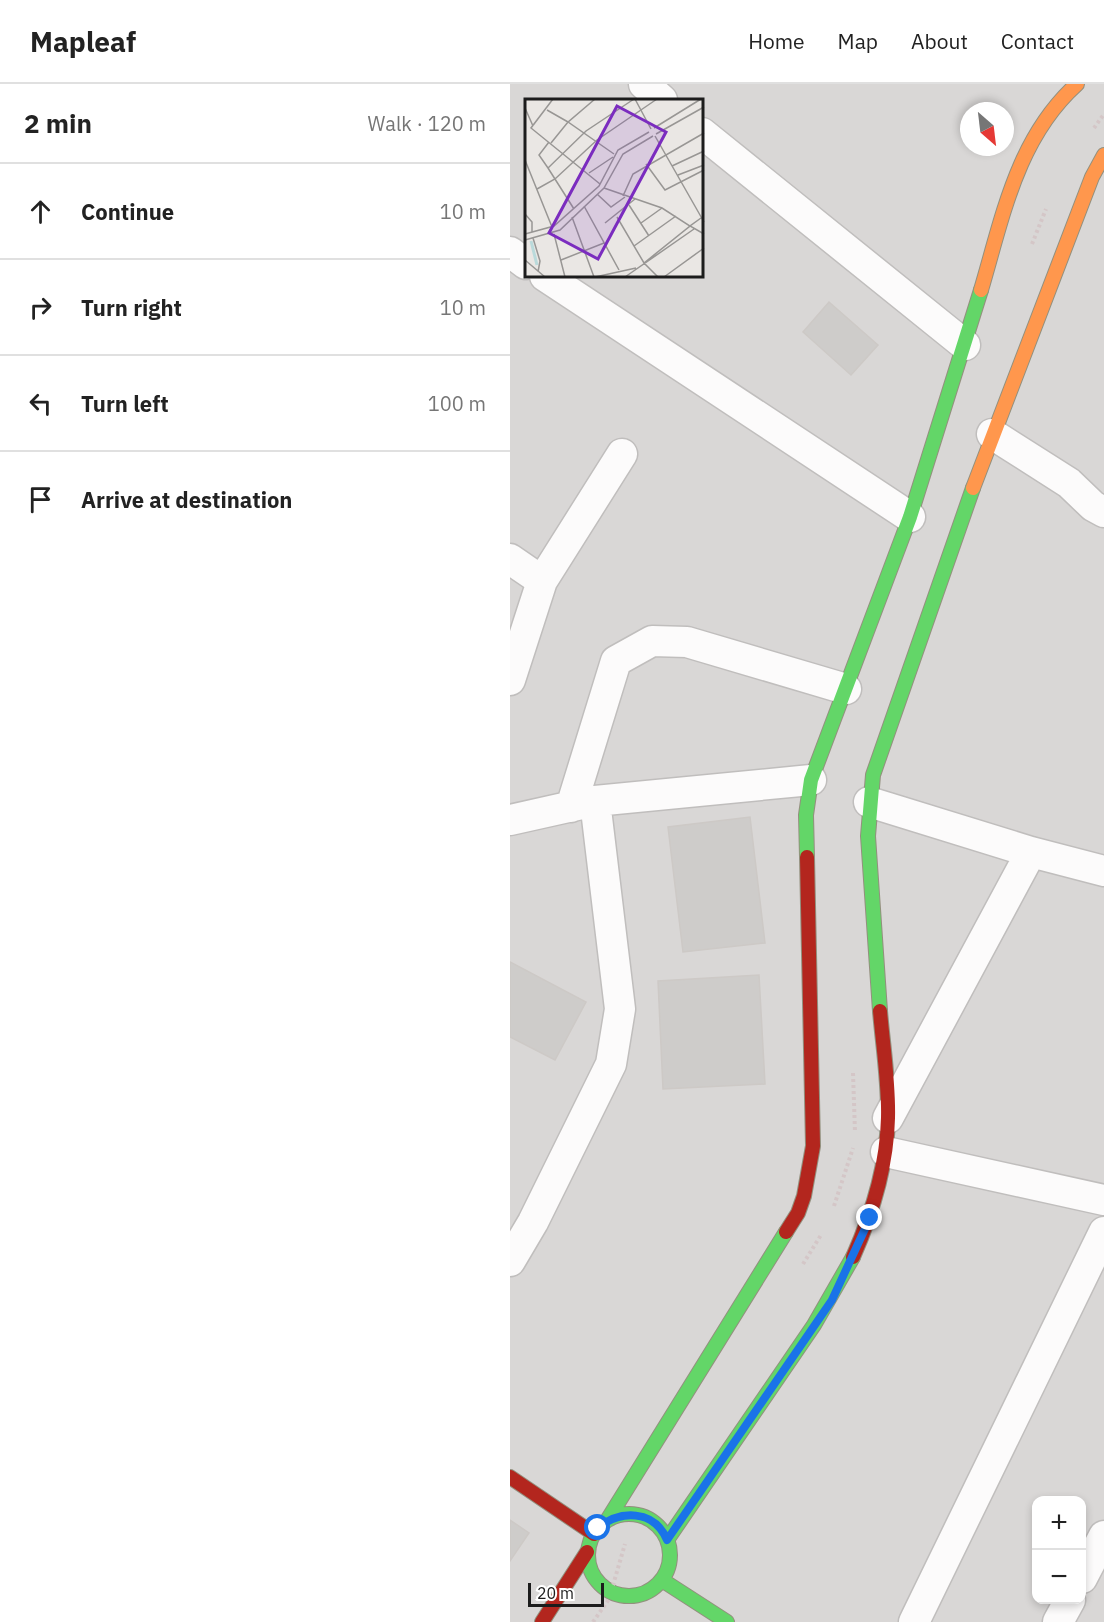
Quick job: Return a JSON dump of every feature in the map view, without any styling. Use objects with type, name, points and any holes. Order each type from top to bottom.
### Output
[{"type":"main road","points":[[542,1622],[587,1552],[594,1534],[608,1519],[798,1213],[806,1192],[812,1171],[813,1146],[806,815],[811,780],[910,517],[1021,160],[1037,127],[1061,89]]},
{"type":"main road","points":[[667,1540],[832,1300],[870,1218],[886,1152],[888,1118],[868,836],[873,775],[992,434],[1092,177],[1104,155]]},
{"type":"main road","points":[[510,1477],[594,1534]]},
{"type":"main road","points":[[608,1519],[633,1514],[646,1518],[657,1525],[667,1540],[670,1562],[662,1580],[644,1594],[630,1613]]},
{"type":"main road","points":[[587,1552],[588,1564],[594,1578],[603,1588],[616,1595],[630,1597],[644,1594]]},
{"type":"main road","points":[[662,1580],[727,1622]]},
{"type":"street","points":[[704,135],[965,345]]},
{"type":"street","points":[[510,252],[525,263]]},
{"type":"street","points":[[547,278],[910,517]]},
{"type":"street","points":[[992,434],[1069,483],[1104,512]]},
{"type":"street","points":[[510,680],[542,581],[622,454]]},
{"type":"street","points":[[510,560],[542,581]]},
{"type":"street","points":[[510,1261],[521,1216],[611,1064],[620,1009],[583,804],[616,661],[652,641],[687,642],[846,689]]},
{"type":"street","points":[[510,820],[583,804],[811,780]]},
{"type":"street","points":[[869,802],[1104,872]]},
{"type":"street","points":[[888,1118],[1031,852]]},
{"type":"street","points":[[886,1152],[1104,1200]]},
{"type":"street","points":[[914,1622],[1104,1232]]},
{"type":"street","points":[[1086,1570],[1104,1536]]},
{"type":"street","points":[[1058,1622],[1067,1604]]},
{"type":"shaded area","points":[[510,84],[1104,84],[1104,1622],[510,1622]]},
{"type":"building","points":[[829,302],[878,345],[851,375],[803,332]]},
{"type":"building","points":[[750,817],[765,943],[683,952],[668,827]]},
{"type":"building","points":[[510,962],[586,1002],[555,1060],[510,1037]]},
{"type":"building","points":[[759,975],[765,1084],[663,1089],[658,981]]},
{"type":"building","points":[[510,1520],[529,1533],[510,1561]]},
{"type":"traffic: fast","points":[[807,857],[806,815],[811,780],[910,517],[981,290]]},
{"type":"traffic: fast","points":[[880,1011],[868,836],[873,775],[973,488]]},
{"type":"traffic: fast","points":[[608,1519],[786,1232]]},
{"type":"traffic: fast","points":[[667,1540],[814,1325],[853,1257]]},
{"type":"traffic: fast","points":[[629,1514],[645,1517],[658,1526],[667,1539],[670,1555],[667,1571],[658,1584],[645,1593],[629,1596],[613,1593],[600,1584],[591,1571],[588,1555],[591,1539],[600,1526],[613,1517],[629,1514]]},
{"type":"traffic: fast","points":[[662,1580],[727,1622]]},
{"type":"traffic: slow","points":[[981,290],[1005,207],[1026,153],[1057,105],[1077,84]]},
{"type":"traffic: slow","points":[[973,488],[1092,177],[1104,155]]},
{"type":"traffic: jam","points":[[786,1232],[798,1213],[804,1196],[813,1146],[807,857]]},
{"type":"traffic: jam","points":[[853,1257],[877,1189],[887,1136],[888,1092],[880,1011]]},
{"type":"traffic: jam","points":[[510,1477],[594,1534]]},
{"type":"traffic: jam","points":[[542,1622],[587,1552]]},
{"type":"route","points":[[598,1528],[608,1519],[633,1514],[657,1525],[667,1540],[832,1300],[855,1255],[870,1218]]}]
